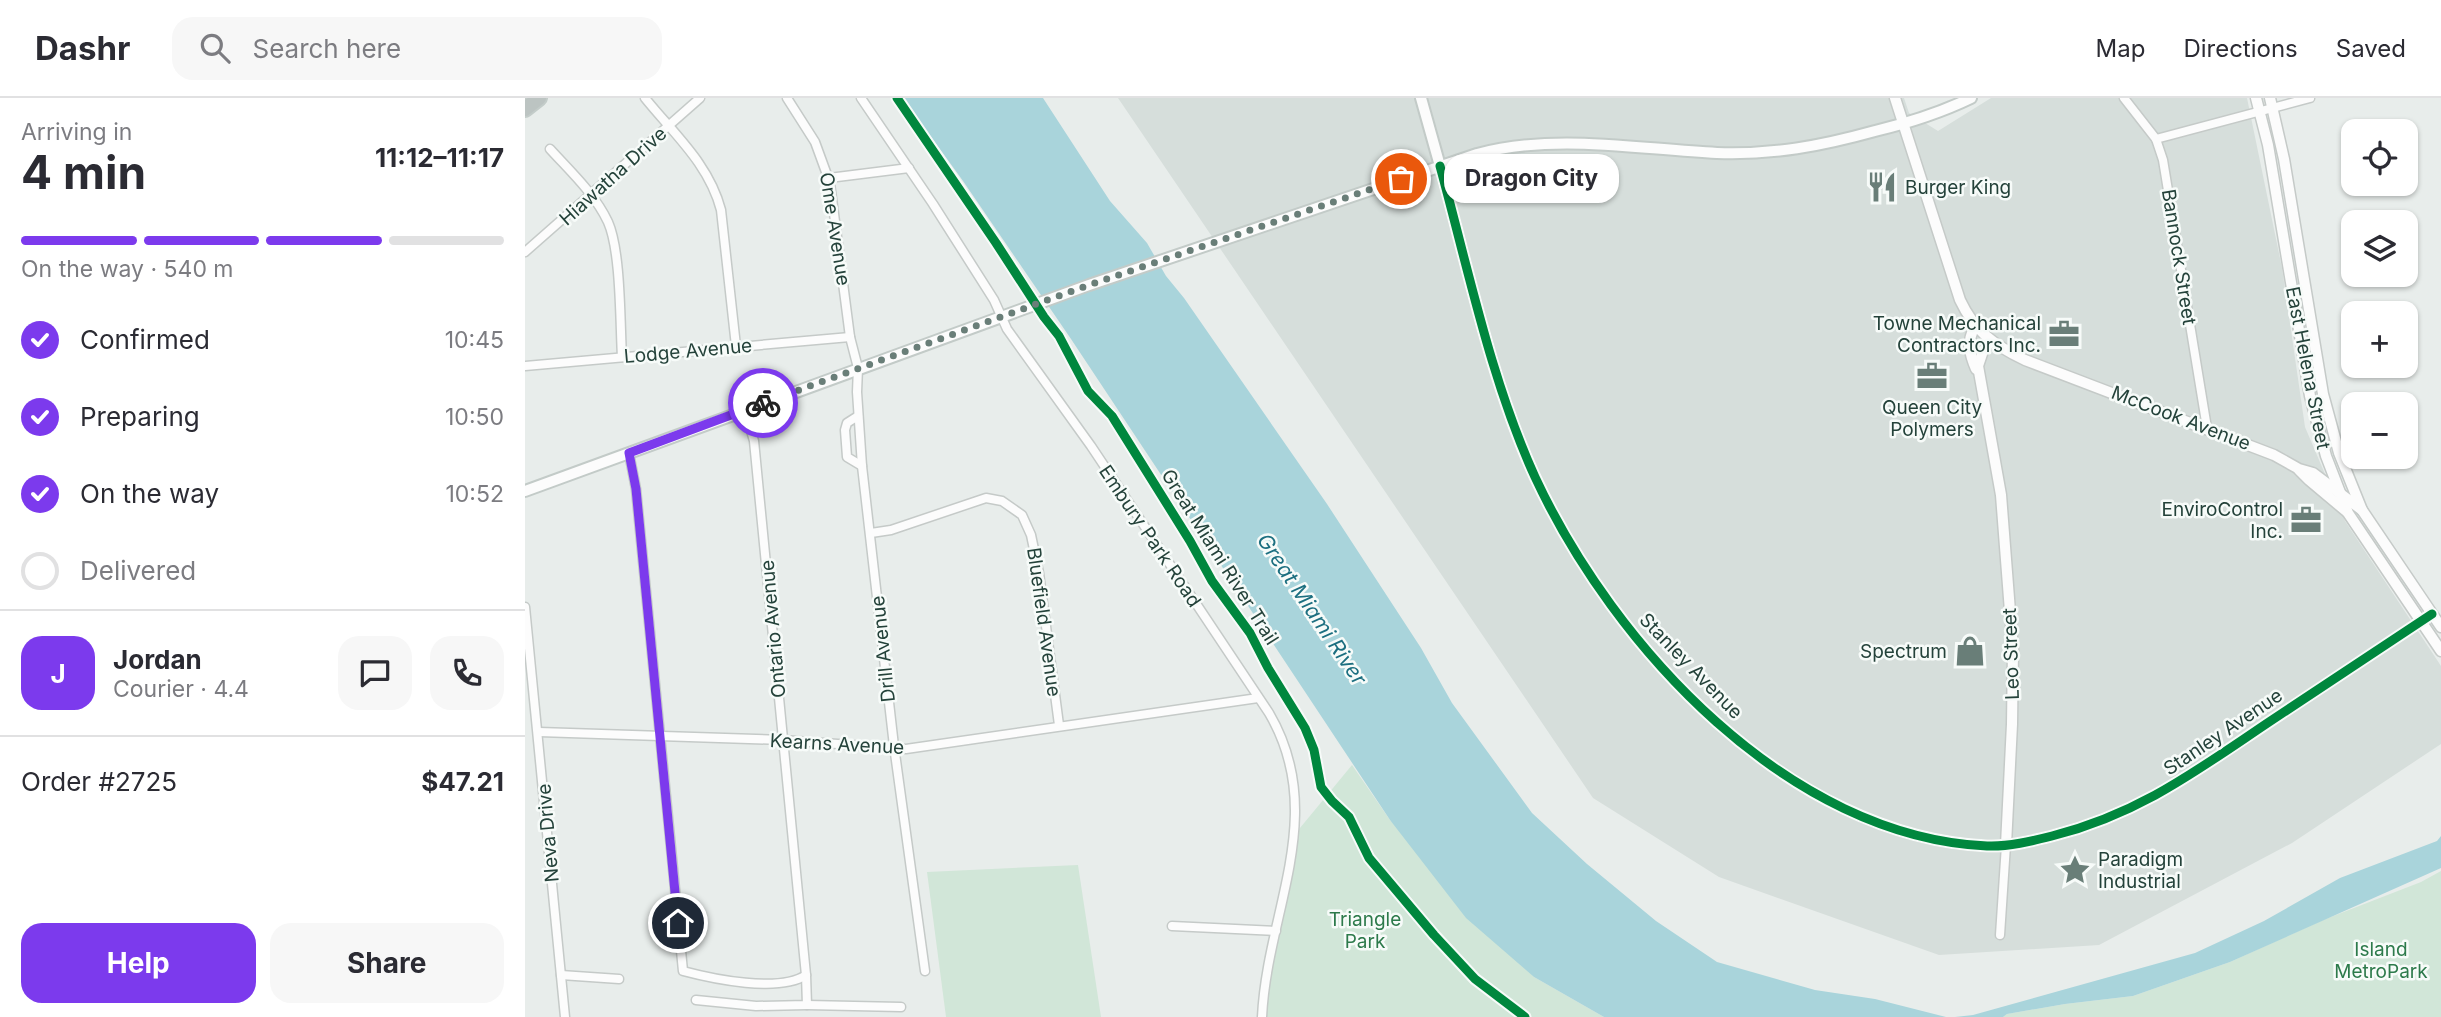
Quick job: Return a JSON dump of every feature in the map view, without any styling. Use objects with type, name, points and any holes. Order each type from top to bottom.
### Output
[{"type":"highway","points":[[525,109],[539,98]]},
{"type":"main road","name":"Stanley Avenue","points":[[1421,98],[1440,166]]},
{"type":"main road","points":[[525,491],[1001,316],[1191,249],[1492,150],[1539,143],[1585,143],[1720,153],[1773,152],[1830,144],[1951,108],[1971,98]]},
{"type":"street","points":[[645,98],[697,159],[717,195],[736,346]]},
{"type":"street","name":"Hiawatha Drive","points":[[525,252],[700,98]]},
{"type":"street","name":"Ome Avenue","points":[[787,98],[815,142],[829,178],[850,337],[858,368]]},
{"type":"street","name":"Embury Park Road","points":[[861,98],[994,300],[1007,329],[1122,493],[1274,722],[1286,746],[1296,794],[1295,834],[1262,1017]]},
{"type":"street","name":"Leo Street","points":[[1895,98],[1955,286],[1968,317],[1991,341],[1980,358],[1979,376]]},
{"type":"street","name":"Bannock Street","points":[[2124,98],[2156,139],[2163,160],[2207,428]]},
{"type":"street","name":"East Helena Street","points":[[2256,98],[2278,205],[2313,413],[2326,456],[2347,512],[2441,651]]},
{"type":"street","points":[[2156,139],[2260,112],[2272,103],[2310,98]]},
{"type":"street","name":"East Helena Street","points":[[2272,103],[2330,424],[2362,510],[2441,628]]},
{"type":"street","points":[[550,149],[591,196],[604,214],[613,236],[622,357]]},
{"type":"street","name":"Stanley Avenue","points":[[1440,166],[1497,374],[1522,446],[1543,495],[1595,582],[1631,631],[1663,668],[1719,724],[1768,762],[1812,791],[1869,819],[1916,835],[1991,847],[2077,829],[2106,819],[2161,793],[2197,772],[2432,614]]},
{"type":"street","points":[[829,178],[909,168]]},
{"type":"street","points":[[2278,205],[2291,204]]},
{"type":"street","points":[[2295,310],[2309,308]]},
{"type":"street","name":"Leo Street","points":[[1975,327],[1970,337],[1970,348],[1979,376],[2001,495],[2013,650],[2013,724],[2000,934]]},
{"type":"street","name":"Lodge Avenue","points":[[525,366],[850,337]]},
{"type":"street","name":"McCook Avenue","points":[[1991,341],[2025,360],[2250,444],[2312,473],[2362,510]]},
{"type":"street","name":"Drill Avenue","points":[[858,368],[862,466],[894,746],[925,971]]},
{"type":"street","name":"Ontario Avenue","points":[[745,410],[754,441],[807,1005]]},
{"type":"street","points":[[858,416],[847,423],[845,443],[847,457],[862,466]]},
{"type":"street","points":[[629,453],[636,489],[683,971],[733,981],[769,983],[794,982],[806,975]]},
{"type":"street","points":[[2299,469],[2347,512]]},
{"type":"street","name":"Bluefield Avenue","points":[[871,533],[891,530],[986,498],[1009,504],[1022,515],[1031,535],[1039,573],[1059,725]]},
{"type":"street","name":"Neva Drive","points":[[525,607],[565,1017]]},
{"type":"street","name":"Kearns Avenue","points":[[538,732],[783,740],[894,746],[906,749],[1258,698]]},
{"type":"street","points":[[1173,926],[1276,931]]},
{"type":"street","points":[[561,975],[619,979]]},
{"type":"street","points":[[696,1000],[756,1006],[901,1007]]},
{"type":"shaded area","points":[[1118,98],[1904,98],[1909,113],[1938,131],[1991,98],[2247,98],[2282,268],[2305,427],[2345,521],[2441,666],[2441,744],[2292,843],[2099,945],[1939,955],[1719,877],[1593,798]]},
{"type":"green space","name":"Triangle Park","points":[[1352,765],[1390,820],[1534,977],[1604,1017],[1262,1017],[1295,834]]},
{"type":"green space","points":[[1078,865],[1101,1017],[946,1017],[927,872]]},
{"type":"green space","name":"Island MetroPark","points":[[2441,871],[2441,1017],[2003,1017],[2007,1014],[2065,1004],[2133,996],[2230,962],[2323,920],[2421,882]]},
{"type":"water","name":"Great Miami River","points":[[903,98],[1043,98],[1110,201],[1147,243],[1166,276],[1327,504],[1421,648],[1452,703],[1532,813],[1587,864],[1656,921],[1717,962],[1815,990],[1875,999],[1946,1017],[1604,1017],[1534,977],[1466,918],[1390,820],[1071,339]]},
{"type":"water","points":[[2441,836],[2441,868],[2230,962],[2133,996],[2065,1004],[2007,1014],[2003,1017],[1955,1017],[1973,1015],[2195,953],[2264,921],[2340,878],[2437,841]]},
{"type":"cycle path","name":"Great Miami River Trail","points":[[897,98],[1059,336],[1088,391],[1112,416],[1212,581],[1250,633],[1305,728],[1314,750],[1321,787],[1349,817],[1369,858],[1475,979],[1525,1017]]},
{"type":"cycle path","points":[[1440,166],[1481,324],[1519,440],[1569,541],[1611,605],[1661,666],[1716,722],[1778,770],[1844,808],[1914,835],[1987,846],[2028,842],[2083,827],[2140,803],[2191,774],[2432,614]]},
{"type":"way so far","points":[[763,403],[1089,285],[1401,179]]},
{"type":"place","name":"Dragon City","points":[[1401,179]]},
{"type":"place","name":"Burger King","points":[[1882,187]]},
{"type":"place","name":"Towne Mechanical Contractors Inc.","points":[[2064,334]]},
{"type":"place","name":"Queen City Polymers","points":[[1932,376]]},
{"type":"place","name":"EnviroControl Inc.","points":[[2306,520]]},
{"type":"place","name":"Spectrum","points":[[1970,651]]},
{"type":"place","name":"Paradigm Industrial","points":[[2075,870]]},
{"type":"route","points":[[678,923],[636,489],[629,453],[763,403]]}]
